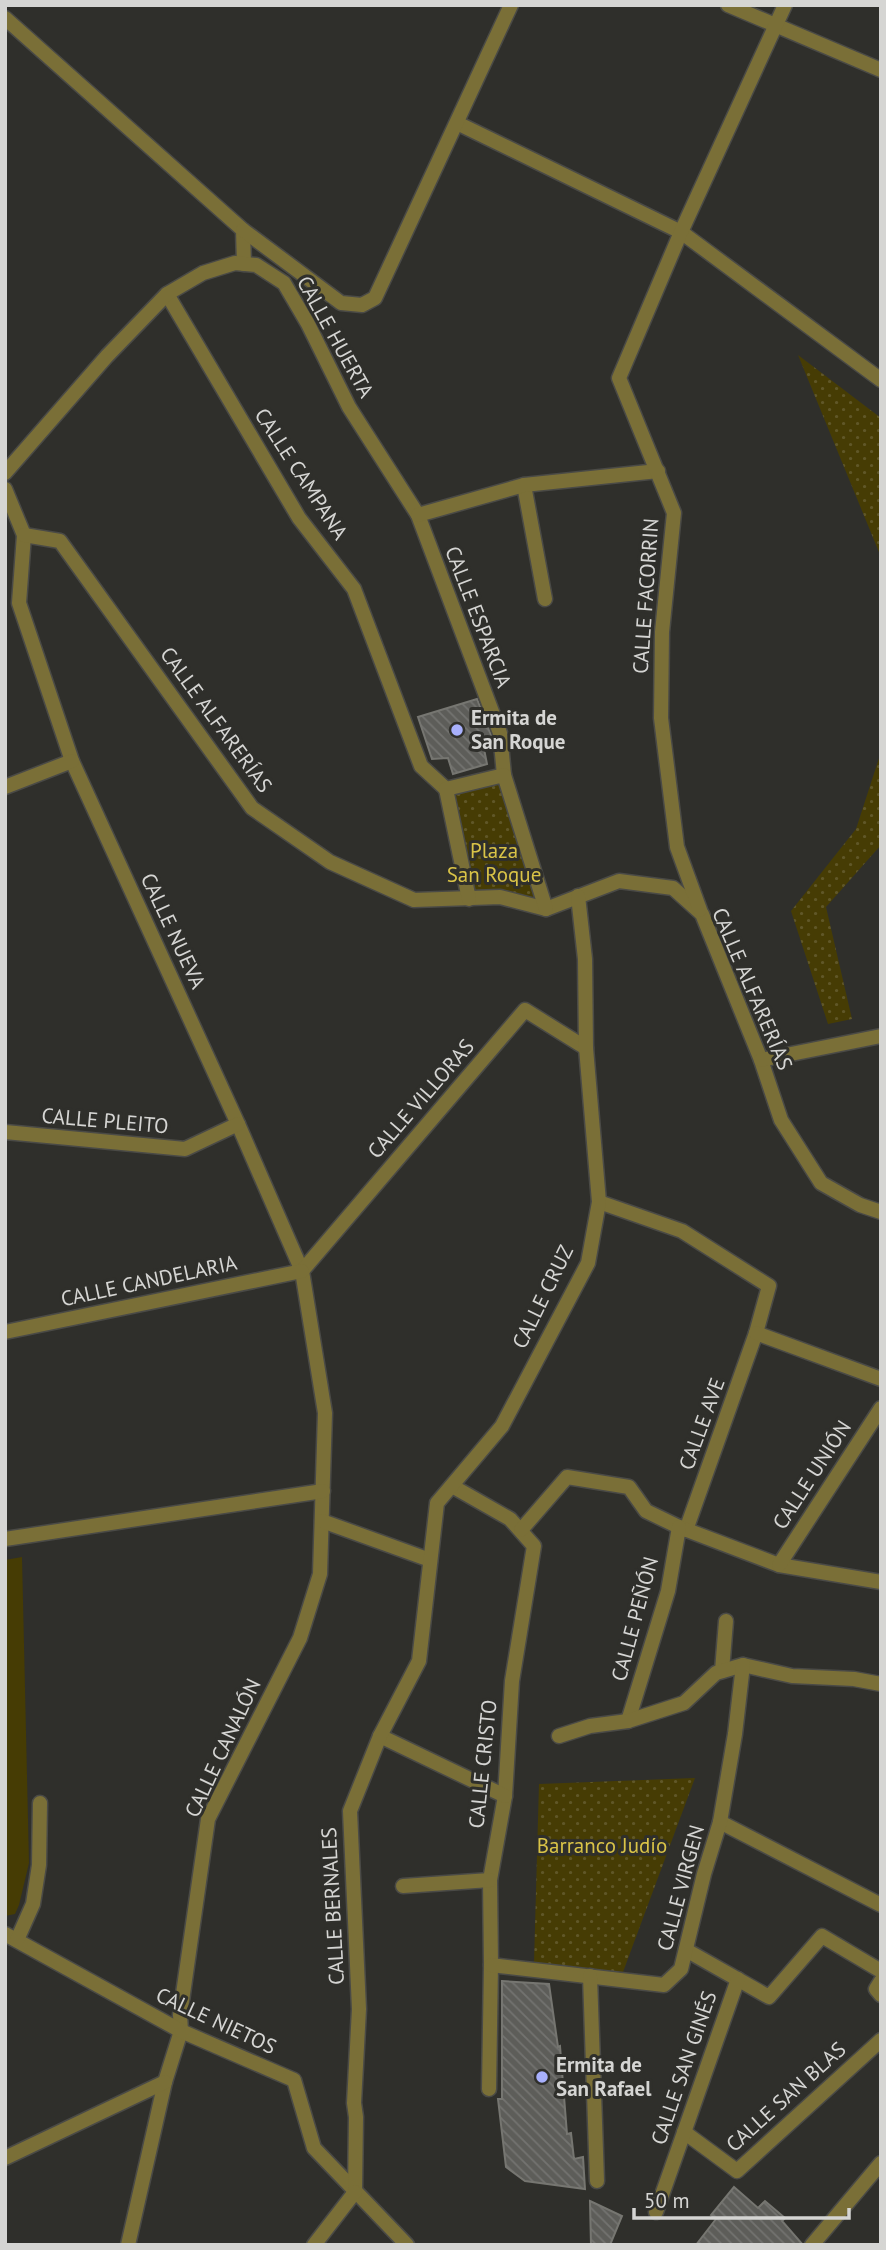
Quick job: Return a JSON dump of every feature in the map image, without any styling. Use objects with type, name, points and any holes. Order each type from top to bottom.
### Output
[{"type":"street","points":[[5,18],[243,230],[341,303],[362,305],[375,298],[511,5]]},
{"type":"street","points":[[728,5],[881,70]]},
{"type":"street","name":"CALLE FACORRIN","points":[[702,914],[677,847],[661,718],[662,632],[674,513],[619,378],[681,232],[785,5]]},
{"type":"street","points":[[457,124],[681,232],[881,380]]},
{"type":"street","points":[[5,473],[107,356],[167,294],[203,273],[235,263],[244,264],[243,230]]},
{"type":"street","name":"CALLE HUERTA","points":[[244,264],[256,265],[284,283],[308,324],[349,407],[418,515]]},
{"type":"street","name":"CALLE CAMPANA","points":[[167,294],[299,518],[354,589],[421,766],[446,789]]},
{"type":"street","points":[[418,515],[524,485],[659,471]]},
{"type":"street","points":[[524,485],[545,598]]},
{"type":"street","points":[[5,488],[24,535]]},
{"type":"street","name":"CALLE ESPARCIA","points":[[418,515],[500,733],[504,775],[546,909]]},
{"type":"street","name":"CALLE ALFARERÍAS","points":[[24,535],[60,541],[252,808],[330,862],[414,900],[500,897],[546,909],[619,881],[673,888],[702,914],[761,1060],[781,1120],[821,1183],[860,1205],[881,1212]]},
{"type":"street","name":"CALLE NUEVA","points":[[24,535],[19,603],[72,761],[302,1271]]},
{"type":"street","points":[[5,788],[72,761]]},
{"type":"street","points":[[469,899],[446,789],[504,775]]},
{"type":"street","name":"CALLE CRUZ","points":[[430,1560],[437,1503],[502,1426],[588,1263],[599,1202],[586,1048],[585,960],[578,896]]},
{"type":"street","name":"CALLE VILLORAS","points":[[302,1271],[525,1010],[586,1048]]},
{"type":"street","points":[[761,1060],[881,1036]]},
{"type":"street","name":"CALLE PLEITO","points":[[5,1132],[185,1149],[238,1124]]},
{"type":"street","name":"CALLE AVE","points":[[599,1202],[682,1231],[769,1286],[756,1333],[683,1529]]},
{"type":"street","name":"CALLE CANDELARIA","points":[[5,1332],[302,1271]]},
{"type":"street","name":"CALLE CANALÓN","points":[[128,2245],[165,2082],[181,2031],[180,2015],[208,1819],[300,1638],[320,1574],[325,1413],[302,1271]]},
{"type":"street","points":[[756,1333],[881,1379]]},
{"type":"street","name":"CALLE UNIÓN","points":[[779,1564],[881,1408]]},
{"type":"street","points":[[452,1486],[510,1519],[521,1530],[567,1477],[629,1487],[646,1511],[683,1529],[779,1564],[881,1582]]},
{"type":"street","points":[[5,1539],[323,1491]]},
{"type":"street","points":[[322,1521],[430,1560]]},
{"type":"street","name":"CALLE PEÑÓN","points":[[628,1721],[668,1591],[683,1529]]},
{"type":"street","name":"CALLE CRISTO","points":[[489,2089],[490,1880],[505,1796],[512,1681],[534,1546],[521,1530]]},
{"type":"street","name":"CALLE BERNALES","points":[[355,2192],[354,2103],[359,2009],[350,1811],[380,1736],[419,1661],[430,1560]]},
{"type":"street","points":[[722,1671],[726,1620]]},
{"type":"street","points":[[559,1736],[590,1726],[628,1721],[684,1703],[716,1673],[743,1665],[792,1676],[854,1679],[881,1684]]},
{"type":"street","name":"CALLE VIRGEN","points":[[491,1965],[664,1985],[681,1969],[704,1874],[720,1822],[743,1665]]},
{"type":"street","points":[[380,1736],[505,1796]]},
{"type":"street","points":[[11,1937],[33,1904],[39,1865],[40,1803]]},
{"type":"street","points":[[720,1822],[881,1905]]},
{"type":"street","points":[[403,1886],[490,1880]]},
{"type":"street","points":[[686,1950],[768,1997],[822,1936],[881,1971]]},
{"type":"street","name":"CALLE NIETOS","points":[[11,1937],[181,2031],[294,2080],[314,2148],[355,2192]]},
{"type":"street","points":[[590,1976],[597,2181]]},
{"type":"street","name":"CALLE SAN GINÉS","points":[[656,2212],[738,1979]]},
{"type":"street","points":[[881,1981],[876,1989],[881,1994]]},
{"type":"street","name":"CALLE SAN BLAS","points":[[684,2132],[737,2171],[878,2049]]},
{"type":"street","points":[[5,2158],[165,2082]]},
{"type":"street","points":[[811,2245],[881,2163]]},
{"type":"street","points":[[314,2245],[355,2192],[407,2245]]},
{"type":"green space","points":[[798,355],[881,418],[881,557]]},
{"type":"green space","points":[[881,752],[881,845],[826,907],[852,1019],[828,1024],[791,911],[856,829]]},
{"type":"green space","name":"Plaza San Roque","points":[[500,776],[541,908],[469,899],[450,788]]},
{"type":"green space","points":[[22,1557],[29,1863],[15,1914],[5,1916],[5,1560]]},
{"type":"green space","name":"Barranco Judío","points":[[695,1778],[623,1972],[534,1963],[539,1784]]},
{"type":"building","name":"Ermita de San Roque","points":[[477,699],[491,735],[491,744],[484,749],[487,764],[453,774],[448,758],[432,759],[418,717]]},
{"type":"building","points":[[502,1981],[549,1984],[558,2047],[560,2046],[567,2134],[571,2133],[574,2159],[583,2157],[585,2189],[525,2181],[506,2167],[498,2099],[502,2099]]},
{"type":"building","points":[[734,2187],[758,2208],[765,2201],[785,2218],[782,2221],[803,2245],[696,2245],[716,2219],[711,2215]]},
{"type":"building","points":[[590,2201],[622,2216],[610,2245],[591,2245]]},
{"type":"place","name":"Ermita de San Roque","points":[[457,730]]},
{"type":"place","name":"Ermita de San Rafael","points":[[542,2077]]}]
